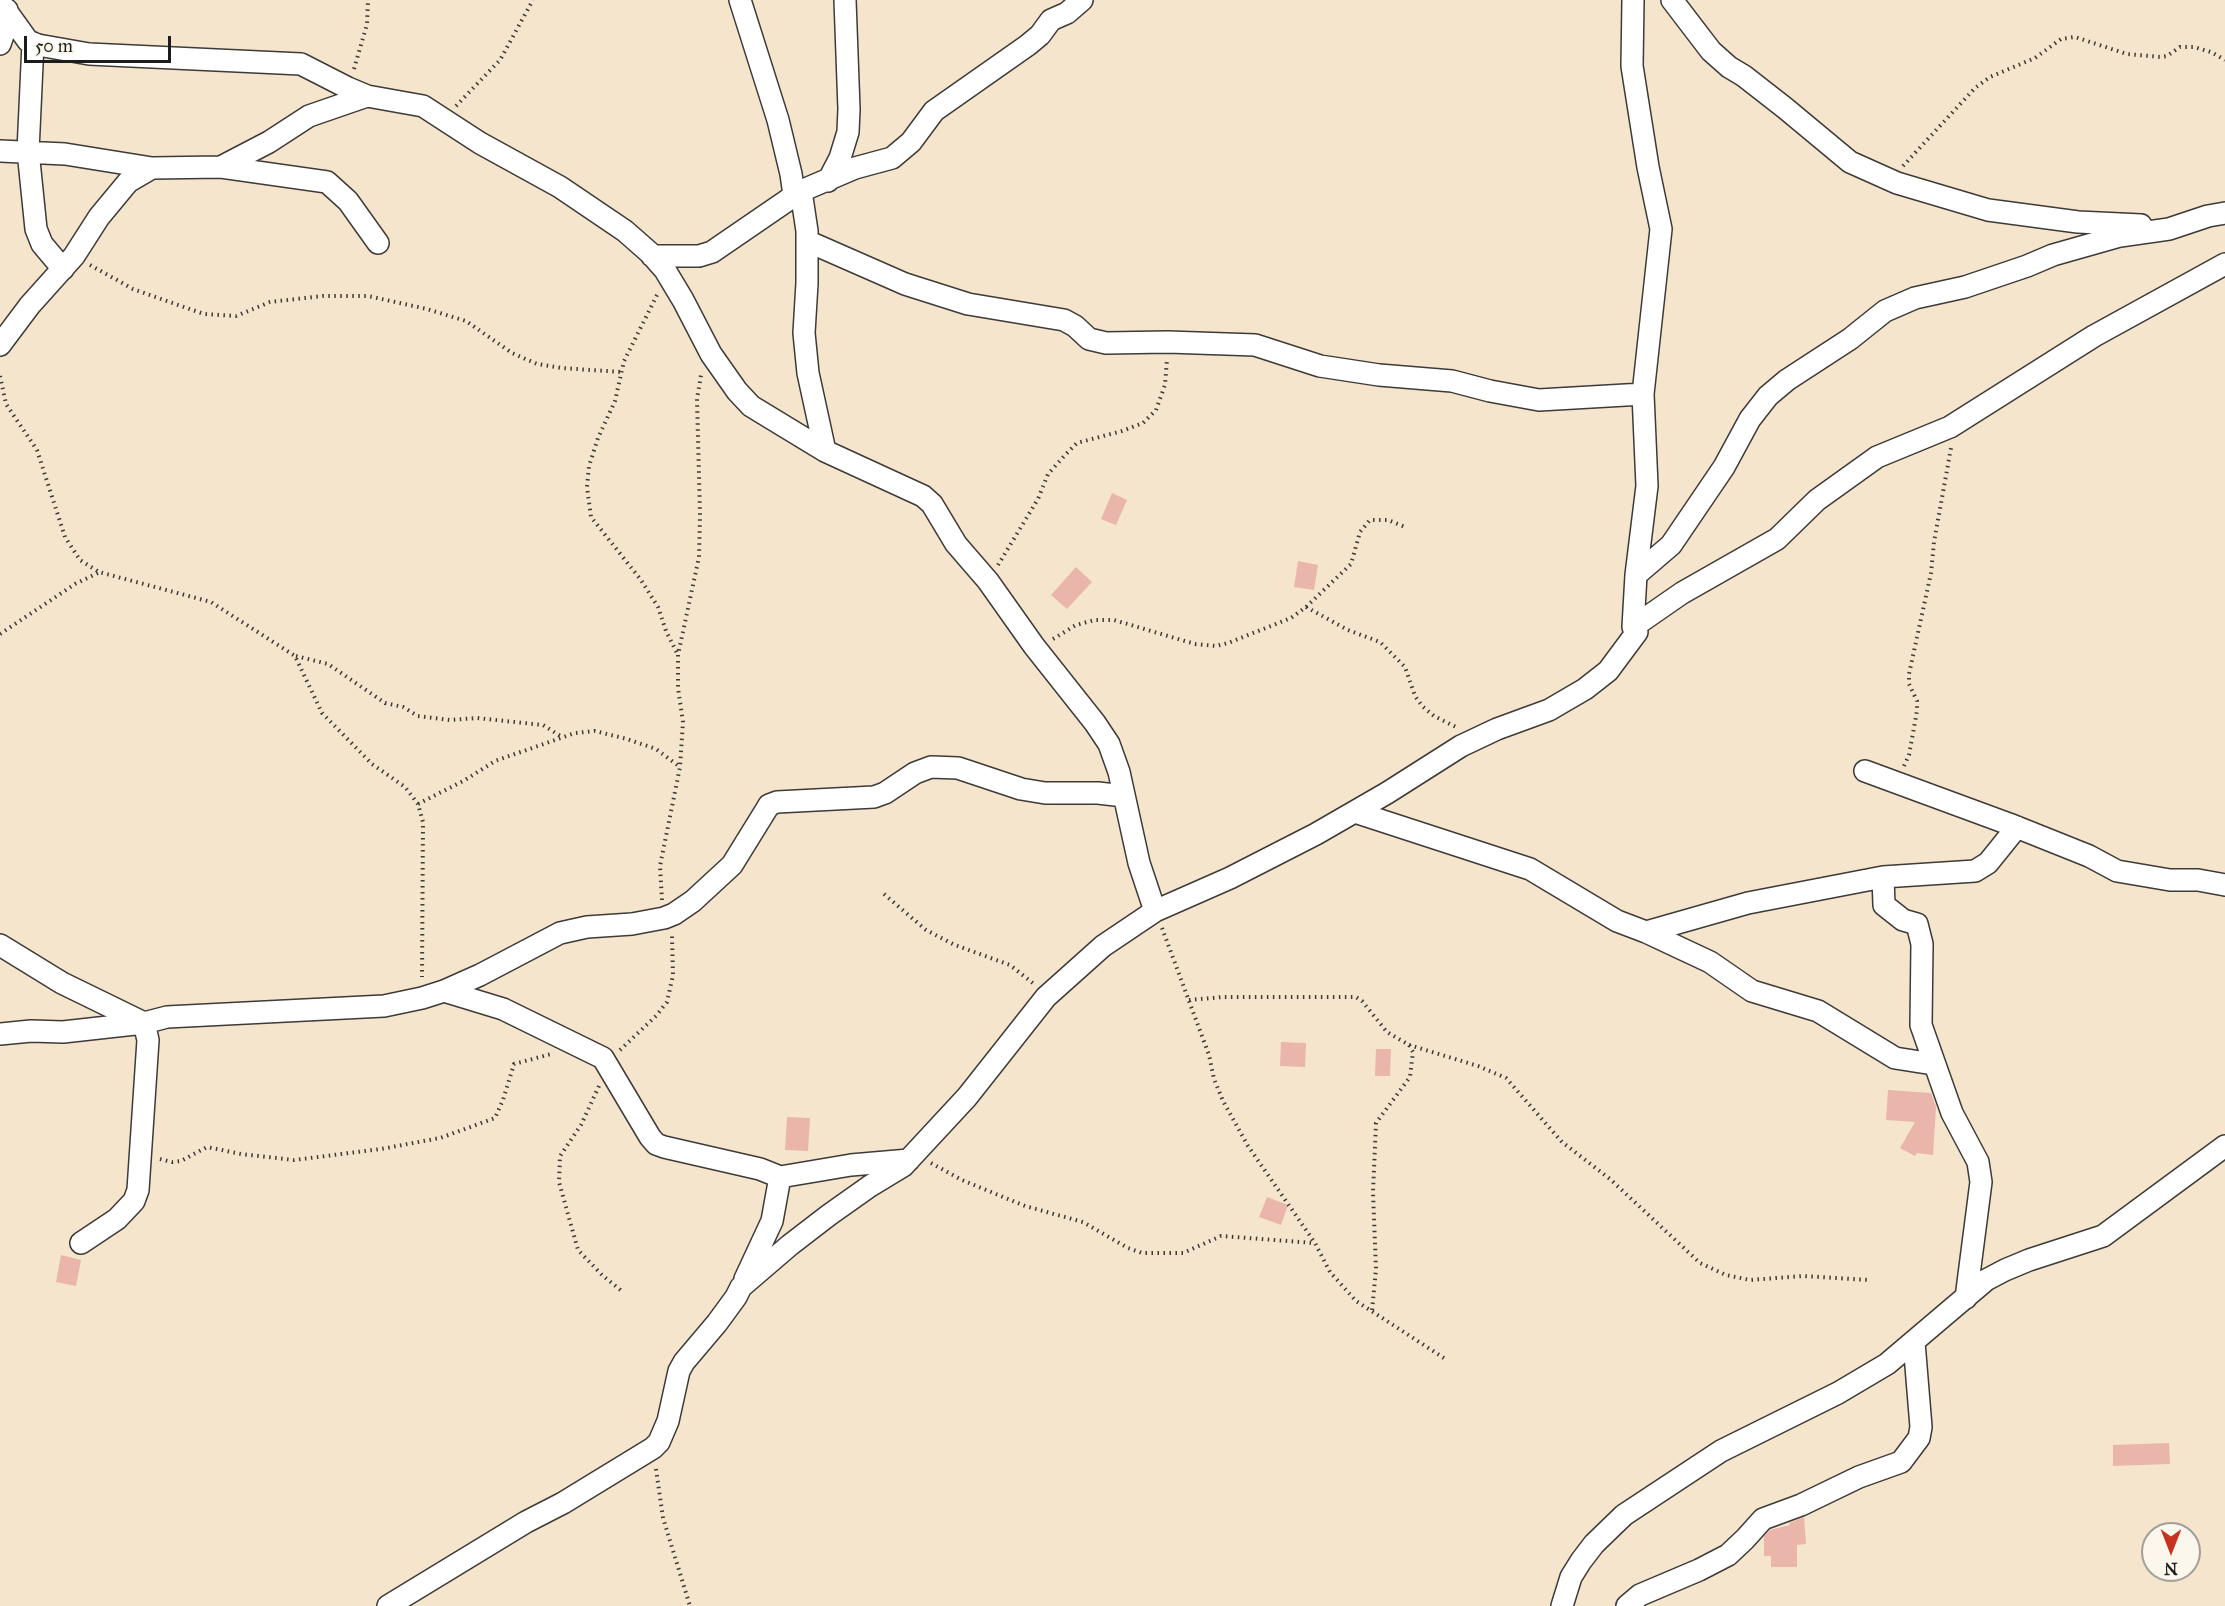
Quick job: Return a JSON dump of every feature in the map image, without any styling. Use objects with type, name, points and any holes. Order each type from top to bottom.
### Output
[{"type":"street","points":[[740,0],[778,120],[807,241],[804,333],[810,382],[825,451]]},
{"type":"street","points":[[828,181],[840,158],[848,132],[845,0]]},
{"type":"street","points":[[652,256],[699,256],[712,252],[797,193],[855,168],[892,158],[911,142],[934,111],[1028,45],[1040,35],[1051,20],[1067,13],[1083,0]]},
{"type":"street","points":[[741,1287],[821,1221],[912,1157],[967,1097],[1046,997],[1103,946],[1155,911],[1230,878],[1354,812],[1461,746],[1488,733],[1549,710],[1585,689],[1608,671],[1637,632],[1633,627],[1636,575],[1647,486],[1643,394],[1660,229],[1632,66],[1633,0]]},
{"type":"street","points":[[1672,0],[1711,51],[1851,162],[1890,180],[1988,210],[2078,222],[2137,224],[2158,231]]},
{"type":"street","points":[[4,6],[25,36],[33,43],[52,48],[89,54],[301,64],[358,92],[423,106],[577,198],[625,231],[666,272],[707,348],[730,383],[751,406],[825,451],[923,496],[932,504],[956,544],[988,580],[1109,744],[1139,862],[1155,911]]},
{"type":"street","points":[[0,44],[6,24],[4,6]]},
{"type":"street","points":[[33,43],[28,151],[36,229],[42,244],[68,262]]},
{"type":"street","points":[[221,167],[269,142],[309,116],[358,92]]},
{"type":"street","points":[[0,151],[66,154],[152,168],[221,167],[327,182],[348,201],[378,243]]},
{"type":"street","points":[[0,345],[30,305],[68,262],[99,217],[128,182],[152,168]]},
{"type":"street","points":[[1636,575],[1671,545],[1724,467],[1750,419],[1768,396],[1787,380],[1851,339],[1885,311],[1915,298],[1965,287],[2054,255],[2120,236],[2158,231],[2225,213]]},
{"type":"street","points":[[807,241],[905,284],[957,301],[1064,320],[1075,326],[1089,339],[1106,343],[1168,342],[1256,345],[1320,366],[1379,375],[1452,381],[1490,392],[1539,400],[1643,394]]},
{"type":"street","points":[[1633,627],[1682,592],[1777,539],[1817,500],[1877,457],[1959,422],[2094,336],[2225,264]]},
{"type":"street","points":[[0,1034],[31,1031],[63,1032],[144,1023],[167,1017],[384,1006],[444,992],[560,933],[587,927],[632,924],[669,916],[693,900],[732,866],[769,805],[777,802],[874,796],[885,793],[915,772],[931,767],[958,768],[1021,789],[1045,793],[1098,793],[1124,796]]},
{"type":"street","points":[[1865,771],[2017,827],[2089,856],[2117,871],[2170,880],[2199,880],[2225,885]]},
{"type":"street","points":[[1354,812],[1530,869],[1617,921],[1710,962],[1752,992],[1818,1011],[1895,1058],[1933,1064]]},
{"type":"street","points":[[1646,932],[1748,903],[1883,877],[1975,871],[1988,863],[2017,827]]},
{"type":"street","points":[[1883,877],[1884,905],[1903,920],[1917,924],[1922,944],[1921,1025],[1952,1113],[1978,1162],[1981,1182],[1965,1298]]},
{"type":"street","points":[[0,945],[62,983],[144,1023]]},
{"type":"street","points":[[444,992],[503,1009],[603,1058],[656,1144],[780,1177],[912,1157]]},
{"type":"street","points":[[81,1243],[117,1219],[134,1201],[138,1190],[148,1040],[144,1023]]},
{"type":"street","points":[[1562,1606],[1571,1577],[1581,1561],[1594,1544],[1624,1515],[1721,1451],[1887,1364],[1986,1280],[2005,1270],[2103,1236],[2225,1146]]},
{"type":"street","points":[[388,1606],[526,1522],[563,1503],[653,1448],[659,1442],[668,1421],[679,1371],[688,1355],[736,1298],[772,1221],[780,1177]]},
{"type":"street","points":[[1628,1606],[1640,1595],[1728,1555],[1762,1519],[1801,1505],[1859,1477],[1901,1462],[1919,1438],[1921,1427],[1914,1342]]},
{"type":"path","points":[[358,92],[368,0]]},
{"type":"path","points":[[444,120],[500,60],[533,0]]},
{"type":"path","points":[[1890,180],[1975,88],[1990,77],[2035,58],[2061,39],[2075,37],[2127,54],[2161,57],[2167,56],[2180,47],[2194,46],[2225,60]]},
{"type":"path","points":[[68,262],[204,315],[236,316],[270,303],[323,296],[368,296],[427,309],[466,321],[512,353],[537,364],[621,372]]},
{"type":"path","points":[[666,272],[658,295],[624,361],[615,401],[598,438],[587,487],[591,517],[641,580],[658,607],[666,631],[678,655]]},
{"type":"path","points":[[988,580],[1038,499],[1048,474],[1066,454],[1077,443],[1143,423],[1156,410],[1165,385],[1168,342]]},
{"type":"path","points":[[623,1292],[602,1275],[578,1250],[559,1182],[560,1155],[581,1125],[607,1063],[656,1016],[667,1002],[673,975],[669,916],[660,866],[680,767],[683,722],[678,688],[678,655],[699,557],[697,399],[707,348]]},
{"type":"path","points":[[0,376],[6,404],[38,450],[65,537],[80,560],[99,572],[212,602],[295,656],[328,664],[384,703],[403,707],[418,716],[450,720],[477,718],[543,725],[562,737]]},
{"type":"path","points":[[1896,782],[1909,755],[1917,711],[1917,701],[1909,684],[1909,674],[1931,573],[1948,460],[1959,422]]},
{"type":"path","points":[[1039,651],[1057,634],[1076,625],[1095,620],[1114,620],[1185,641],[1216,645],[1267,629],[1291,618],[1306,607],[1351,564],[1360,532],[1370,520],[1388,520],[1405,527]]},
{"type":"path","points":[[0,634],[75,584],[99,572]]},
{"type":"path","points":[[1306,607],[1348,630],[1380,642],[1405,667],[1415,696],[1434,716],[1471,732],[1488,733]]},
{"type":"path","points":[[295,656],[322,713],[372,764],[405,788],[418,804],[423,822],[422,998]]},
{"type":"path","points":[[418,804],[495,762],[575,733],[595,731],[627,739],[656,749],[680,767]]},
{"type":"path","points":[[884,894],[926,930],[955,945],[1010,966],[1032,982],[1046,997]]},
{"type":"path","points":[[1155,911],[1189,1000],[1223,1101],[1248,1146],[1315,1243],[1330,1272],[1356,1301],[1447,1360]]},
{"type":"path","points":[[1189,1000],[1223,997],[1356,997],[1362,1001],[1387,1032],[1409,1045],[1478,1066],[1506,1078],[1562,1142],[1610,1179],[1700,1263],[1726,1275],[1750,1280],[1803,1276],[1869,1280]]},
{"type":"path","points":[[141,1154],[172,1162],[188,1158],[207,1147],[241,1154],[294,1160],[381,1149],[440,1138],[495,1118],[514,1064],[577,1045]]},
{"type":"path","points":[[1372,1312],[1376,1269],[1373,1192],[1376,1123],[1410,1077],[1413,1052],[1409,1045]]},
{"type":"path","points":[[912,1157],[1025,1206],[1083,1222],[1128,1248],[1142,1253],[1183,1253],[1221,1236],[1315,1243]]},
{"type":"path","points":[[653,1448],[663,1518],[690,1606]]},
{"type":"building","points":[[1112,493],[1127,500],[1116,525],[1101,519]]},
{"type":"building","points":[[1298,561],[1318,565],[1314,590],[1294,587]]},
{"type":"building","points":[[1076,567],[1092,582],[1067,609],[1051,595]]},
{"type":"building","points":[[1281,1042],[1306,1043],[1305,1067],[1280,1066]]},
{"type":"building","points":[[1376,1049],[1391,1049],[1390,1076],[1375,1076]]},
{"type":"building","points":[[1888,1090],[1931,1093],[1936,1107],[1933,1155],[1917,1153],[1915,1156],[1900,1148],[1915,1122],[1886,1120]]},
{"type":"building","points":[[787,1117],[810,1118],[808,1151],[785,1150]]},
{"type":"building","points":[[1267,1197],[1288,1205],[1281,1225],[1259,1217]]},
{"type":"building","points":[[61,1255],[81,1260],[76,1286],[56,1282]]},
{"type":"building","points":[[2169,1443],[2170,1464],[2113,1466],[2113,1445]]},
{"type":"building","points":[[1804,1517],[1806,1544],[1797,1545],[1797,1567],[1771,1567],[1771,1556],[1764,1556],[1764,1536],[1770,1530],[1790,1525],[1789,1523]]}]
